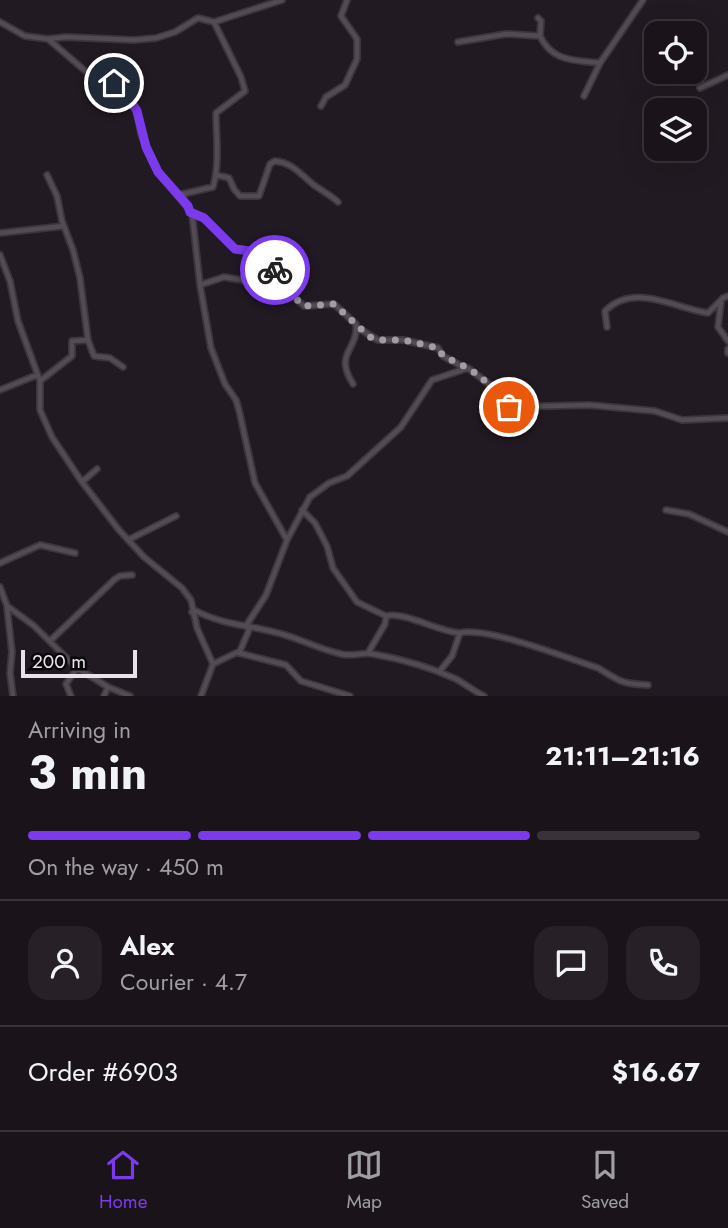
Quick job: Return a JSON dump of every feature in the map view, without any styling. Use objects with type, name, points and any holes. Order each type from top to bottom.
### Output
[{"type":"street","points":[[0,22],[25,36],[48,39],[66,37],[134,40],[156,38],[175,32],[198,18],[214,22],[282,0]]},
{"type":"street","points":[[321,106],[326,97],[345,85],[357,59],[357,39],[341,16],[346,0]]},
{"type":"street","points":[[584,96],[600,64],[643,0]]},
{"type":"street","points":[[538,18],[541,22],[540,36],[548,50],[563,59],[600,64]]},
{"type":"street","points":[[178,195],[211,189],[216,175],[216,113],[242,94],[245,88],[214,22]]},
{"type":"street","points":[[458,42],[506,34],[540,36]]},
{"type":"street","points":[[48,39],[89,74],[122,87],[137,111],[141,134],[162,178],[192,213],[200,285],[211,348],[225,384],[236,400],[255,483],[287,540]]},
{"type":"street","points":[[700,88],[728,75]]},
{"type":"street","points":[[216,175],[229,178],[236,192],[243,197],[259,196],[270,164],[280,161],[293,166],[338,202]]},
{"type":"street","points":[[47,175],[57,196],[73,250],[80,278],[88,340],[94,357],[110,358],[123,367]]},
{"type":"street","points":[[190,212],[204,218],[235,249],[257,252],[304,306],[334,304],[357,327],[379,340],[404,340],[438,348],[443,356],[470,369],[494,388],[509,407],[589,405],[654,411],[682,420],[728,418]]},
{"type":"street","points":[[0,233],[64,226]]},
{"type":"street","points":[[0,255],[10,281],[18,321],[40,381],[40,410],[52,437],[82,482],[128,540],[182,588],[191,600],[197,628],[214,664]]},
{"type":"street","points":[[200,285],[223,277],[260,283],[280,277]]},
{"type":"street","points":[[607,327],[605,311],[618,300],[649,298],[708,313],[728,296]]},
{"type":"street","points":[[721,301],[718,327],[728,341]]},
{"type":"street","points":[[353,384],[345,366],[346,355],[357,327]]},
{"type":"street","points":[[40,381],[72,356],[73,340],[88,340]]},
{"type":"street","points":[[246,626],[266,595],[287,540],[314,493],[347,476],[401,427],[432,380],[465,368]]},
{"type":"street","points":[[0,390],[37,375]]},
{"type":"street","points":[[82,482],[97,469]]},
{"type":"street","points":[[302,510],[315,523],[327,546],[333,568],[357,602],[386,616],[394,614],[460,633],[469,631],[494,635],[601,669],[612,679],[621,682],[648,685]]},
{"type":"street","points":[[666,510],[689,514],[728,532]]},
{"type":"street","points":[[128,540],[176,516]]},
{"type":"street","points":[[0,563],[40,545],[75,553]]},
{"type":"street","points":[[50,641],[115,579],[132,575]]},
{"type":"street","points":[[0,587],[7,607],[13,696]]},
{"type":"street","points":[[7,607],[26,620],[77,668],[108,687],[131,696]]},
{"type":"street","points":[[192,612],[225,623],[299,639],[340,654],[350,656],[368,653],[439,672],[484,696]]},
{"type":"street","points":[[368,653],[385,624],[386,616]]},
{"type":"street","points":[[239,653],[249,631],[246,626]]},
{"type":"street","points":[[439,672],[452,656],[460,633]]},
{"type":"street","points":[[201,696],[214,664],[239,653],[286,665],[302,681],[350,696]]},
{"type":"street","points":[[71,696],[66,684],[77,668]]},
{"type":"street","points":[[104,696],[108,687]]},
{"type":"way so far","points":[[275,270],[294,297],[304,306],[334,304],[370,337],[379,340],[404,340],[438,348],[443,356],[470,369],[494,388],[509,407]]},
{"type":"route","points":[[114,83],[122,87],[137,111],[141,134],[158,172],[188,206],[190,212],[204,218],[229,245],[235,249],[257,252],[275,270]]}]
